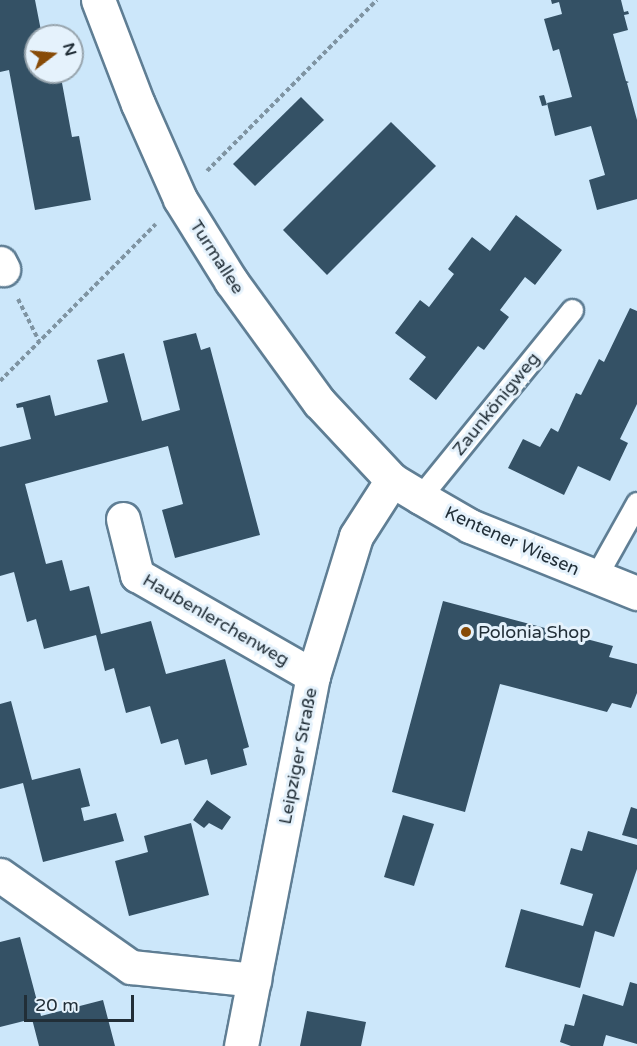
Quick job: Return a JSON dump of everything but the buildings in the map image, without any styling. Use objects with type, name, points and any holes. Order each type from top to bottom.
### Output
[{"type":"street","name":"Turmallee","points":[[98,0],[138,104],[180,199],[199,232],[231,281],[319,402],[392,480]]},
{"type":"street","name":"Kentener Wiesen","points":[[392,480],[470,526],[637,594]]},
{"type":"street","name":"Leipziger Straße","points":[[241,1046],[313,676],[356,536],[392,480]]},
{"type":"street","name":"Haubenlerchenweg","points":[[123,519],[138,574],[313,676]]},
{"type":"street","points":[[0,875],[131,967],[254,980]]},
{"type":"lane","name":"Zaunkönigweg","points":[[420,498],[572,310]]},
{"type":"lane","points":[[595,578],[637,503]]},
{"type":"path","points":[[1,266],[39,341]]},
{"type":"place","name":"Polonia Shop","points":[[466,632]]}]
